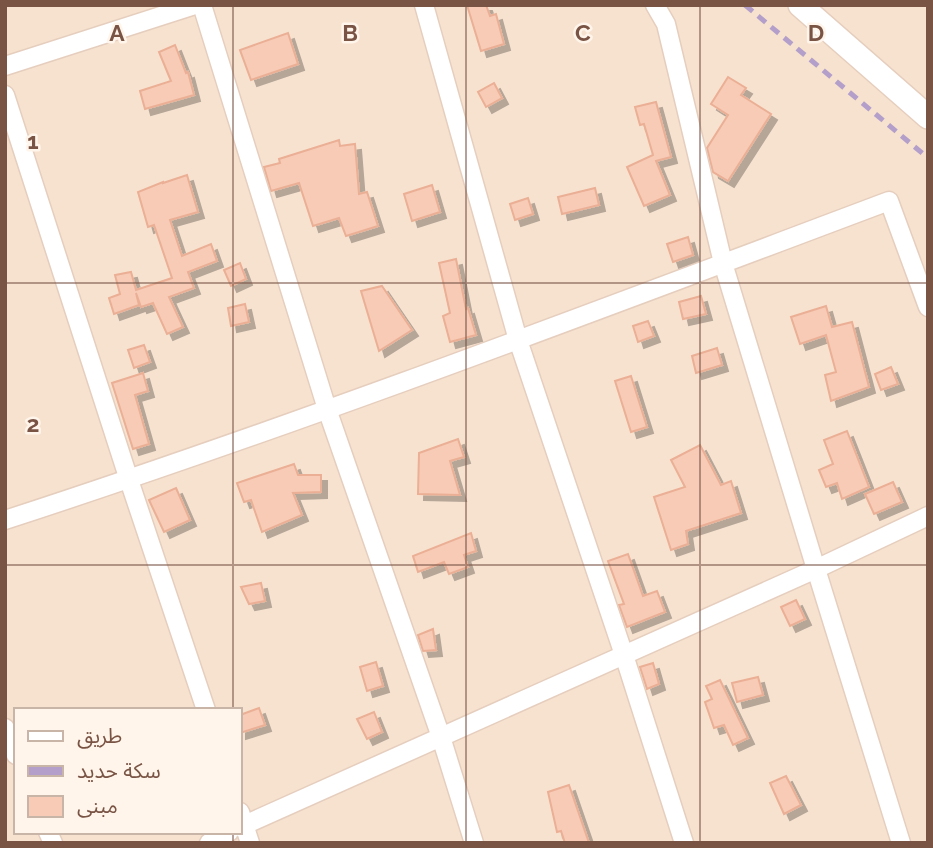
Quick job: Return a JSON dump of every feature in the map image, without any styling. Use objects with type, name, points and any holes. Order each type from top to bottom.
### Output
[{"type":"street","points":[[5,66],[195,5]]},
{"type":"street","points":[[202,5],[327,409],[441,737],[474,843]]},
{"type":"street","points":[[424,5],[518,340],[684,843]]},
{"type":"street","points":[[655,5],[666,24],[723,263],[901,843]]},
{"type":"street","points":[[800,5],[928,117]]},
{"type":"street","points":[[5,95],[204,708]]},
{"type":"street","points":[[5,520],[129,480],[327,409],[889,201],[928,307]]},
{"type":"street","points":[[242,822],[624,656],[928,516]]},
{"type":"street","points":[[5,728],[14,750]]},
{"type":"shaded area","points":[[5,5],[928,5],[928,843],[5,843]]},
{"type":"building","points":[[467,5],[486,5],[490,16],[496,14],[504,44],[481,51]]},
{"type":"building","points":[[288,33],[298,64],[251,80],[240,50]]},
{"type":"building","points":[[175,45],[186,73],[188,72],[194,95],[145,109],[140,91],[171,81],[159,52]]},
{"type":"building","points":[[728,77],[746,88],[741,95],[771,114],[728,181],[713,172],[707,148],[728,115],[711,104]]},
{"type":"building","points":[[494,83],[502,98],[486,107],[478,92]]},
{"type":"building","points":[[656,102],[671,157],[656,161],[670,195],[644,206],[627,167],[653,155],[644,124],[640,125],[635,107]]},
{"type":"building","points":[[339,140],[340,146],[355,144],[359,194],[367,192],[378,226],[346,236],[339,218],[313,226],[299,183],[271,191],[264,167],[280,163],[279,159]]},
{"type":"building","points":[[187,175],[198,212],[170,220],[182,256],[211,244],[217,261],[188,272],[194,288],[169,297],[183,327],[167,334],[153,303],[141,307],[136,293],[139,305],[114,314],[109,298],[120,294],[115,275],[131,272],[136,290],[172,278],[154,225],[148,227],[138,192]]},
{"type":"building","points":[[432,185],[440,212],[412,221],[404,194]]},
{"type":"building","points":[[595,188],[599,205],[562,214],[558,197]]},
{"type":"building","points":[[528,198],[533,214],[515,220],[510,204]]},
{"type":"building","points":[[688,237],[693,255],[673,262],[667,244]]},
{"type":"building","points":[[456,259],[466,309],[468,308],[476,335],[450,342],[443,316],[450,313],[439,263]]},
{"type":"building","points":[[240,263],[246,279],[231,286],[224,270]]},
{"type":"building","points":[[382,286],[412,330],[379,351],[361,291]]},
{"type":"building","points":[[701,296],[706,314],[683,319],[679,302]]},
{"type":"building","points":[[245,304],[249,322],[231,326],[228,308]]},
{"type":"building","points":[[826,306],[832,327],[852,322],[869,387],[831,401],[825,375],[836,372],[826,335],[800,344],[791,317]]},
{"type":"building","points":[[648,321],[654,336],[638,342],[633,326]]},
{"type":"building","points":[[144,345],[150,362],[134,368],[128,350]]},
{"type":"building","points":[[717,348],[722,365],[696,373],[692,356]]},
{"type":"building","points":[[891,367],[898,384],[881,390],[875,374]]},
{"type":"building","points":[[143,373],[148,391],[135,395],[149,444],[133,449],[112,383]]},
{"type":"building","points":[[631,376],[647,427],[631,432],[615,381]]},
{"type":"building","points":[[847,431],[869,487],[842,499],[837,483],[826,487],[819,470],[833,464],[824,440]]},
{"type":"building","points":[[458,439],[464,457],[450,461],[460,495],[418,494],[419,453]]},
{"type":"building","points":[[700,445],[721,485],[731,481],[741,513],[686,531],[688,544],[671,550],[654,497],[685,487],[671,460]]},
{"type":"building","points":[[294,464],[298,475],[321,475],[321,492],[293,493],[302,515],[262,532],[251,500],[244,502],[237,483]]},
{"type":"building","points":[[893,482],[902,502],[874,514],[865,494]]},
{"type":"building","points":[[176,488],[190,520],[164,532],[149,500]]},
{"type":"building","points":[[471,533],[476,551],[464,555],[468,567],[449,574],[444,562],[418,572],[413,556]]},
{"type":"building","points":[[628,554],[643,596],[657,591],[665,612],[627,627],[619,605],[624,604],[608,561]]},
{"type":"building","points":[[261,583],[265,601],[249,604],[241,587]]},
{"type":"building","points":[[796,600],[805,619],[790,626],[781,607]]},
{"type":"building","points":[[433,629],[436,650],[423,651],[418,635]]},
{"type":"building","points":[[376,662],[383,686],[367,691],[360,667]]},
{"type":"building","points":[[653,663],[659,684],[647,689],[640,667]]},
{"type":"building","points":[[758,677],[763,695],[737,702],[732,683]]},
{"type":"building","points":[[720,680],[748,738],[733,745],[724,725],[714,728],[705,702],[712,699],[706,686]]},
{"type":"building","points":[[259,708],[265,725],[242,732],[242,714]]},
{"type":"building","points":[[374,712],[382,732],[367,739],[357,719]]},
{"type":"building","points":[[786,776],[801,805],[784,814],[770,783]]},
{"type":"building","points":[[569,785],[589,843],[565,843],[561,831],[557,832],[548,792]]},
{"type":"railway","points":[[745,5],[928,158]]}]
